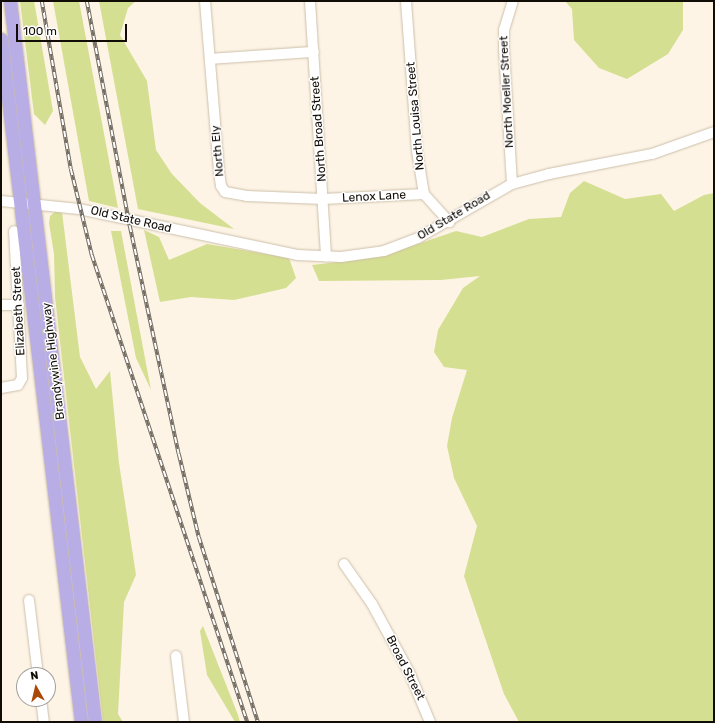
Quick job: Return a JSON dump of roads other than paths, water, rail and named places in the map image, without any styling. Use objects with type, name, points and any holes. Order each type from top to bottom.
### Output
[{"type":"main road","name":"Brandywine Highway","points":[[10,1],[35,202],[95,722]]},
{"type":"main road","name":"Brandywine Highway","points":[[1,39],[81,722]]},
{"type":"street","points":[[205,1],[210,59],[314,52]]},
{"type":"street","name":"North Broad Street","points":[[310,1],[326,257]]},
{"type":"street","name":"North Louisa Street","points":[[406,1],[416,151],[424,194]]},
{"type":"street","name":"North Moeller Street","points":[[512,184],[504,30],[513,1]]},
{"type":"street","name":"North Ely","points":[[210,59],[219,172],[221,186],[225,192],[247,196],[323,200]]},
{"type":"street","name":"Old State Road","points":[[1,201],[35,202],[79,209],[298,255],[326,257],[384,251],[418,238],[449,222],[493,193],[512,184],[549,174],[652,154],[714,132]]},
{"type":"street","points":[[424,194],[449,222]]},
{"type":"street","name":"Lenox Lane","points":[[323,200],[424,194]]},
{"type":"street","name":"Elizabeth Street","points":[[1,388],[13,388],[18,385],[22,378],[14,231]]},
{"type":"street","points":[[1,305],[19,305]]},
{"type":"street","name":"Broad Street","points":[[344,564],[378,615],[409,672],[430,722]]},
{"type":"street","points":[[29,600],[37,667]]},
{"type":"street","points":[[176,656],[184,722]]},
{"type":"street","points":[[42,707],[44,722]]},
{"type":"railway","points":[[42,1],[71,169],[92,255],[247,722]]},
{"type":"railway","points":[[87,1],[130,226],[179,454],[199,537],[258,722]]}]
